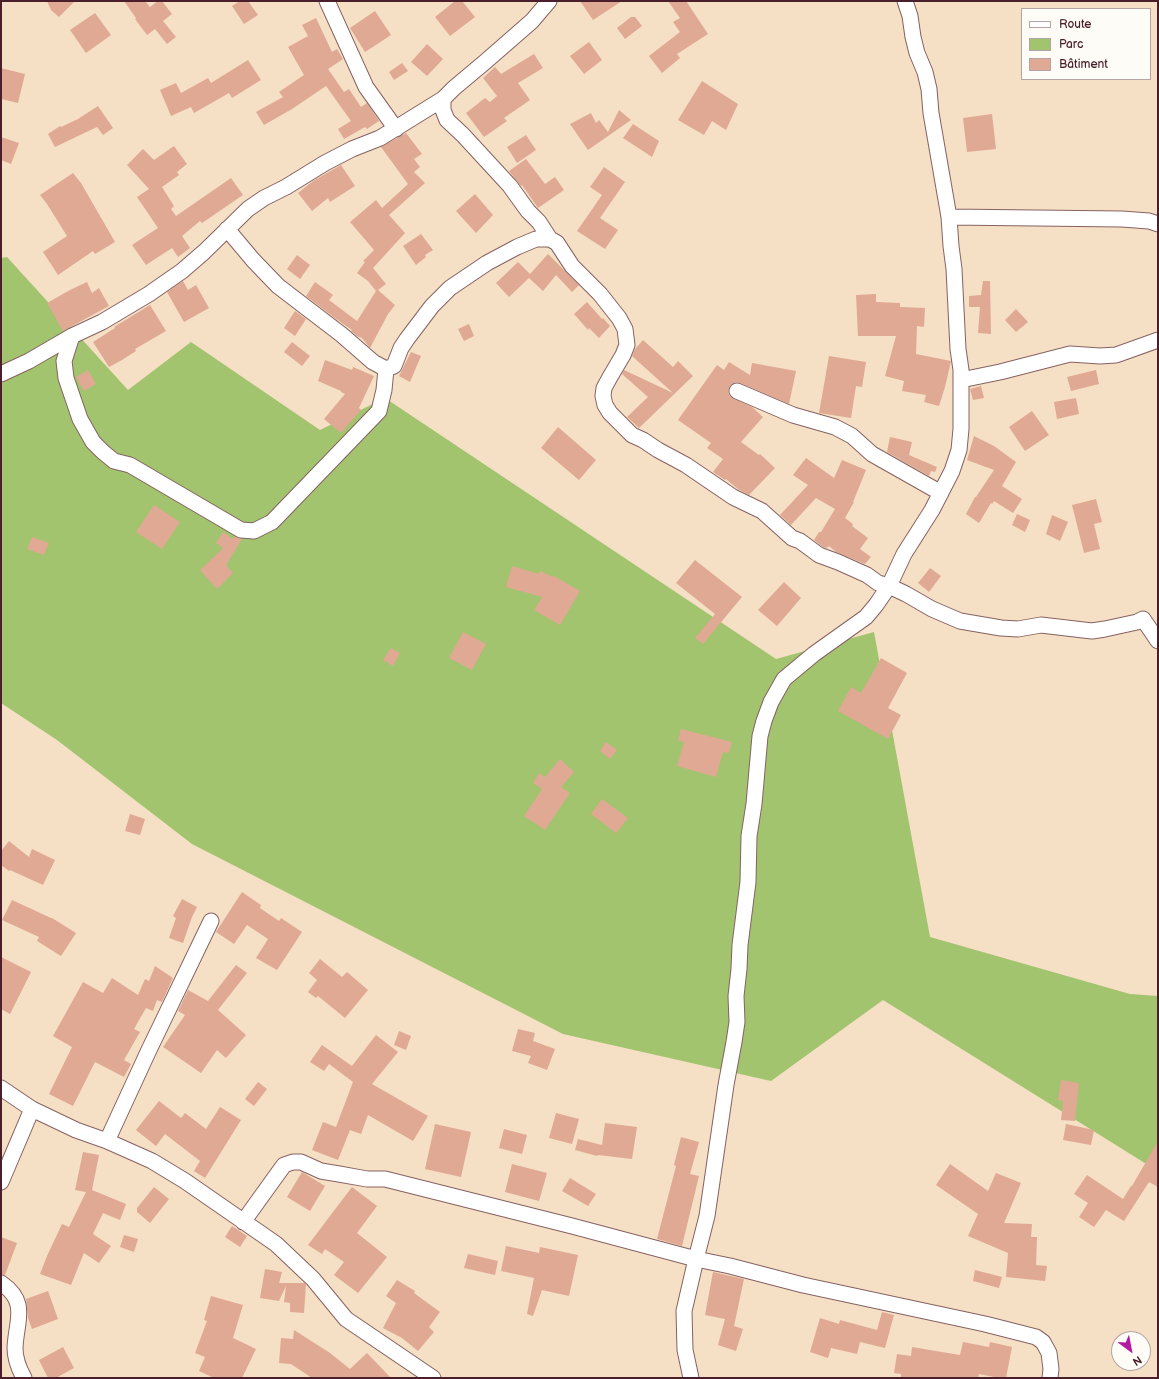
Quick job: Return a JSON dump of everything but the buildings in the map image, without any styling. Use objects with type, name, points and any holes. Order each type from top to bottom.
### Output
[{"type":"street","points":[[327,1],[366,87],[396,129]]},
{"type":"street","points":[[1,374],[30,361],[72,336],[102,322],[149,294],[182,271],[204,252],[248,208],[264,198],[352,149],[380,138],[443,99],[532,21],[549,1]]},
{"type":"street","points":[[691,1378],[684,1350],[684,1311],[707,1216],[726,1085],[737,1022],[736,996],[740,945],[748,882],[749,836],[754,804],[760,736],[764,721],[771,702],[784,679],[814,654],[866,617],[876,605],[889,586],[904,554],[941,493],[952,470],[958,450],[961,429],[961,380],[949,217],[931,113],[929,89],[925,72],[917,53],[910,16],[905,1]]},
{"type":"street","points":[[443,99],[443,110],[447,120],[463,135],[510,186],[528,211],[539,222],[550,239],[557,243],[572,266],[611,306],[625,329],[627,345],[607,382],[603,396],[605,405],[610,413],[632,436],[643,440],[686,465],[733,496],[762,511],[792,538],[800,541],[819,555],[867,575],[878,583],[889,586],[906,594],[932,609],[965,622],[1001,628],[1018,629],[1041,625],[1092,631],[1137,622],[1143,619],[1158,641]]},
{"type":"street","points":[[949,217],[1122,219],[1149,220],[1158,224]]},
{"type":"street","points":[[227,229],[253,260],[278,286],[342,335],[373,362],[386,369],[394,366],[406,339],[432,306],[450,288],[487,262],[517,247],[536,239],[550,239]]},
{"type":"street","points":[[72,336],[64,361],[66,378],[80,419],[93,442],[114,461],[130,465],[241,530],[254,531],[272,522],[379,411],[384,390],[386,369]]},
{"type":"street","points":[[961,380],[1000,372],[1070,354],[1100,356],[1116,355],[1158,340]]},
{"type":"street","points":[[737,391],[793,415],[835,427],[852,436],[872,454],[941,493]]},
{"type":"street","points":[[107,1141],[211,921]]},
{"type":"street","points":[[1,1088],[32,1109],[76,1130],[107,1141],[152,1162],[184,1181],[282,1249],[313,1279],[346,1319],[433,1378]]},
{"type":"street","points":[[1,1182],[32,1109]]},
{"type":"street","points":[[243,1222],[284,1165],[293,1162],[301,1162],[321,1171],[367,1179],[385,1180],[803,1285],[985,1324],[1036,1337],[1043,1342],[1049,1353],[1051,1369],[1050,1378]]},
{"type":"street","points":[[1,1284],[15,1296],[19,1309],[15,1350],[18,1366],[24,1378]]},
{"type":"green space","points":[[7,257],[128,390],[191,342],[320,430],[385,398],[776,659],[874,632],[930,937],[1130,994],[1158,996],[1158,1160],[1148,1165],[883,1000],[771,1081],[563,1034],[192,844],[57,740],[1,703],[1,258]]}]
